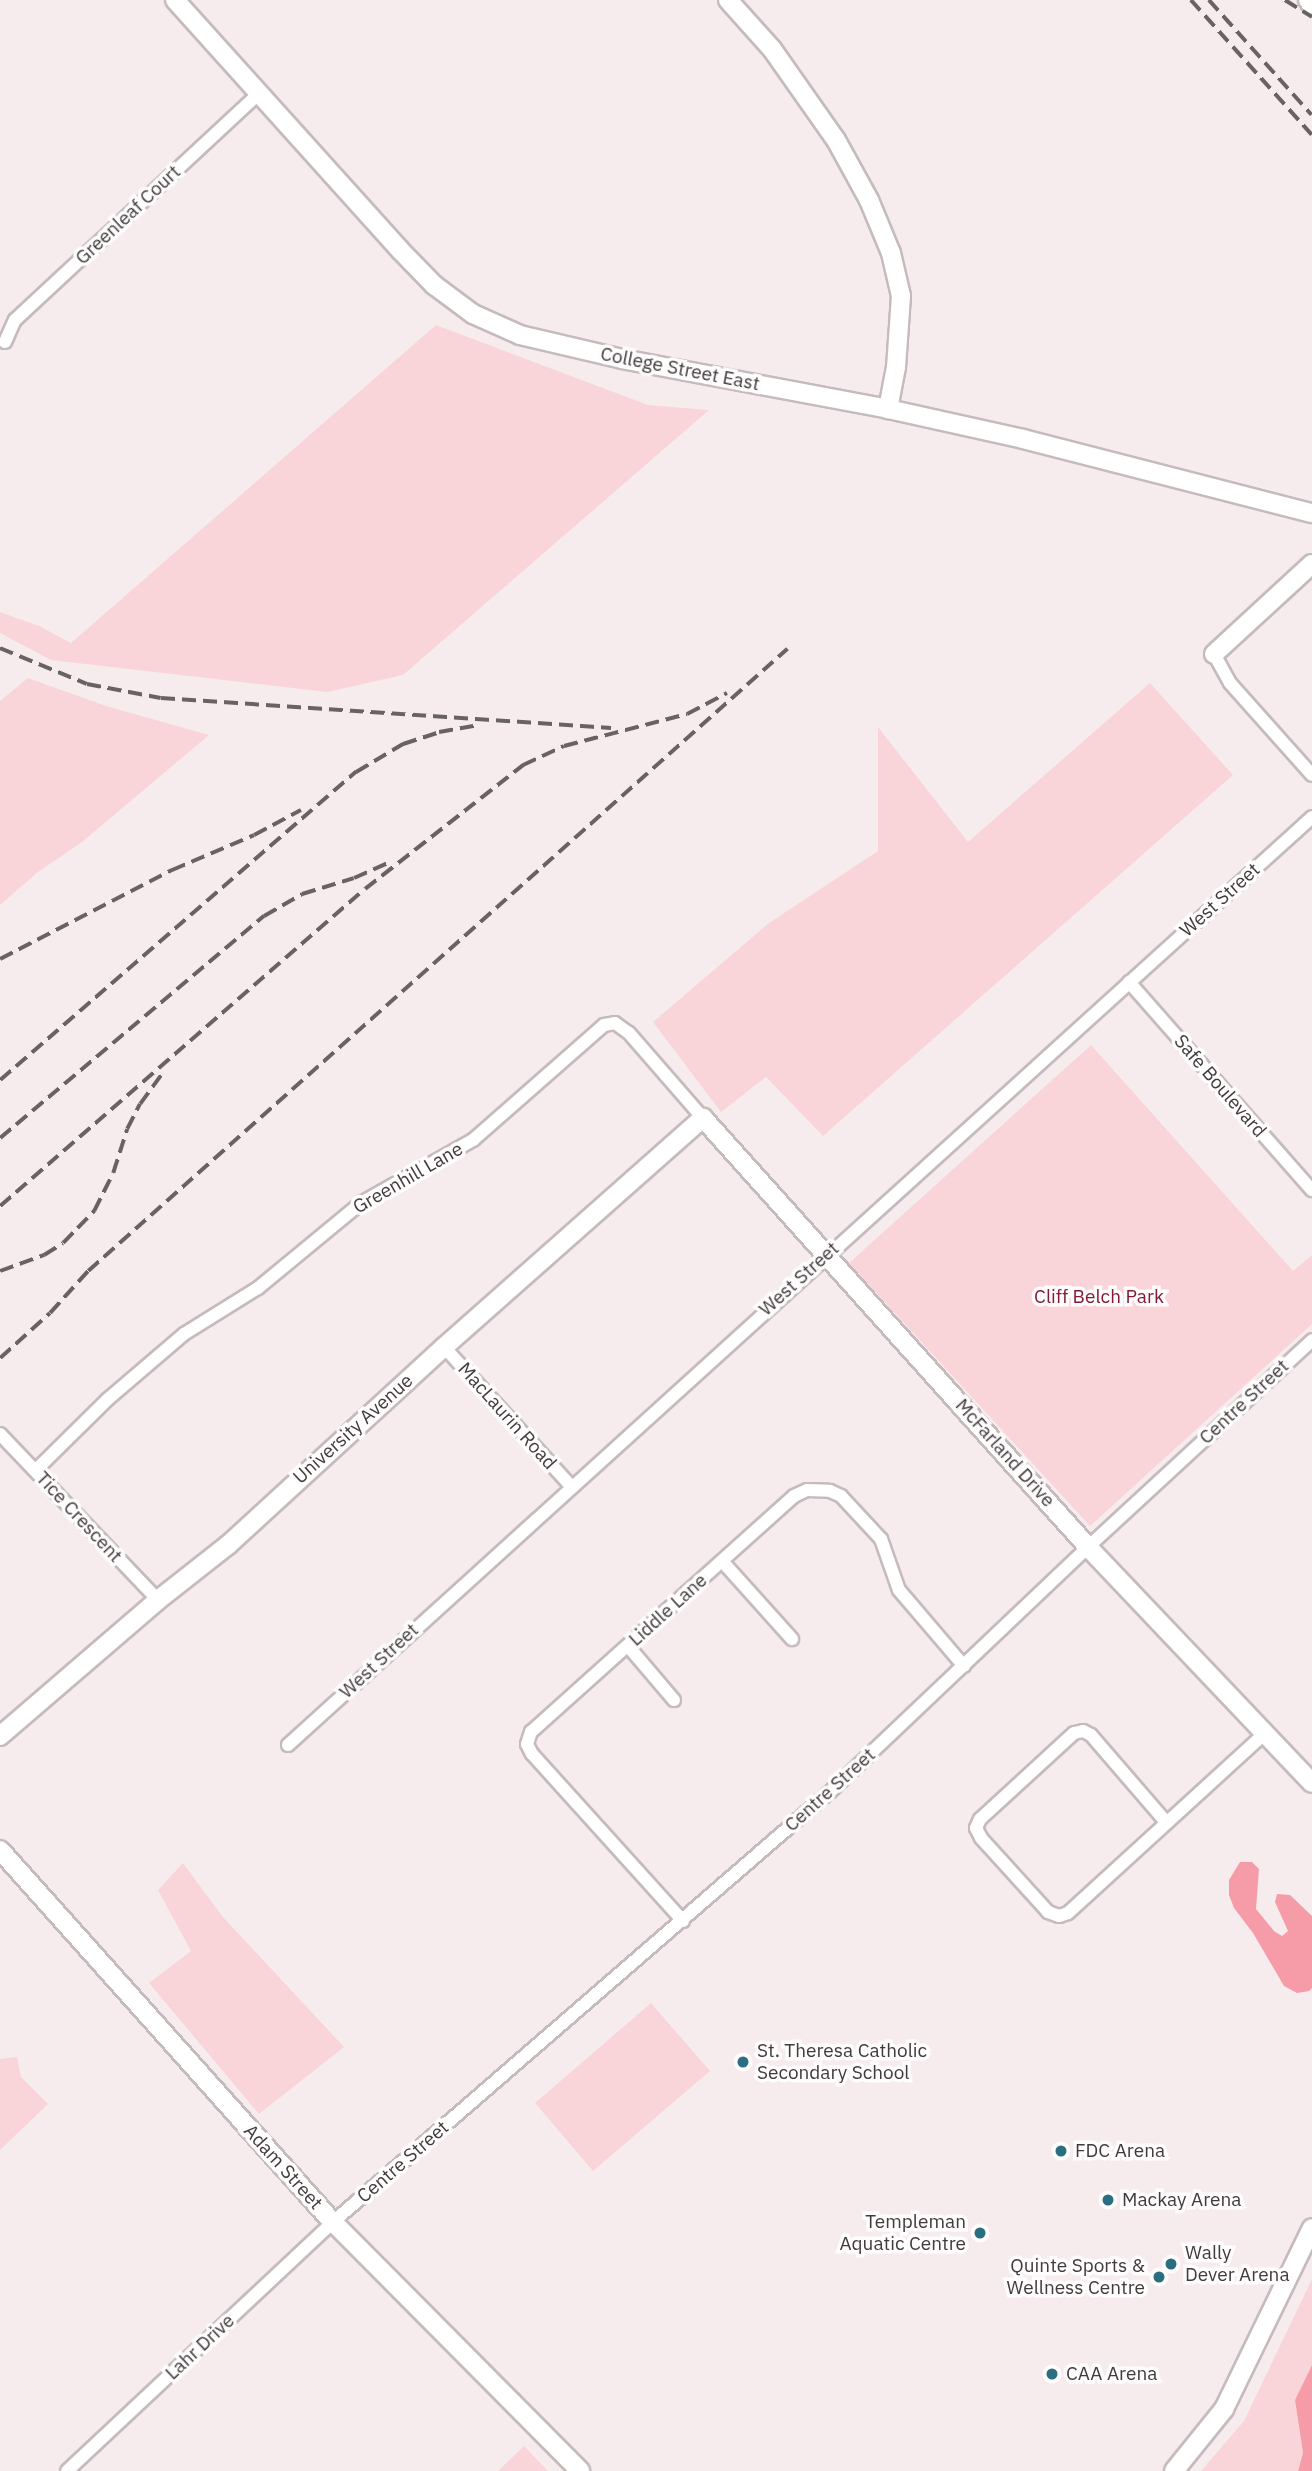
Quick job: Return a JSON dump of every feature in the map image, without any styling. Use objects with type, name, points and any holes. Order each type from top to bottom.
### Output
[{"type":"street","name":"College Street East","points":[[175,0],[400,250],[434,285],[473,314],[520,335],[622,359],[888,409],[1023,439],[1312,513]]},
{"type":"street","points":[[728,0],[772,49],[836,140],[869,200],[891,253],[901,296],[896,367],[888,409]]},
{"type":"street","points":[[1308,0],[1312,5]]},
{"type":"street","name":"Greenleaf Court","points":[[5,342],[15,320],[259,93]]},
{"type":"street","points":[[1312,564],[1214,654],[1230,683],[1312,775]]},
{"type":"street","name":"West Street","points":[[288,1745],[570,1485],[1312,817]]},
{"type":"street","name":"Safe Boulevard","points":[[1129,982],[1312,1190]]},
{"type":"street","name":"Greenhill Lane","points":[[36,1470],[108,1399],[184,1334],[258,1288],[361,1203],[473,1140],[604,1025],[615,1023],[629,1033],[703,1118]]},
{"type":"street","name":"McFarland Drive","points":[[703,1118],[824,1256],[1088,1547],[1312,1783]]},
{"type":"street","name":"University Avenue","points":[[0,1736],[158,1600],[228,1545],[444,1347],[703,1118]]},
{"type":"street","name":"Centre Street","points":[[333,2222],[683,1921],[833,1788],[1312,1340]]},
{"type":"street","name":"MacLaurin Road","points":[[444,1347],[570,1485]]},
{"type":"street","name":"Tice Crescent","points":[[0,1434],[158,1600]]},
{"type":"street","name":"Liddle Lane","points":[[683,1921],[532,1754],[527,1744],[531,1732],[794,1496],[807,1490],[830,1491],[841,1496],[881,1539],[899,1590],[964,1667]]},
{"type":"street","points":[[722,1561],[792,1639]]},
{"type":"street","points":[[628,1646],[674,1700]]},
{"type":"street","points":[[1166,1822],[1091,1735],[1083,1731],[1074,1733],[980,1819],[976,1828],[981,1838],[1048,1912],[1059,1916],[1068,1913],[1265,1733]]},
{"type":"street","name":"Adam Street","points":[[0,1850],[333,2222],[580,2471]]},
{"type":"street","name":"Lahr Drive","points":[[66,2471],[333,2222]]},
{"type":"street","points":[[1174,2471],[1224,2409],[1312,2228]]},
{"type":"green space","points":[[436,325],[648,405],[709,410],[403,675],[327,692],[51,660],[0,633],[0,612],[39,626],[71,643]]},
{"type":"green space","points":[[28,678],[106,706],[209,735],[82,842],[38,872],[0,905],[0,701]]},
{"type":"green space","points":[[1150,683],[1233,775],[823,1136],[766,1077],[721,1112],[653,1022],[769,923],[878,851],[878,727],[968,842]]},
{"type":"green space","name":"Cliff Belch Park","points":[[1091,1045],[1293,1271],[1312,1255],[1312,1324],[1090,1526],[849,1263]]},
{"type":"green space","points":[[183,1863],[222,1916],[344,2047],[259,2114],[149,1983],[191,1951],[158,1890]]},
{"type":"green space","points":[[651,2003],[710,2071],[593,2171],[535,2103]]},
{"type":"green space","points":[[17,2057],[21,2077],[48,2104],[0,2150],[0,2059]]},
{"type":"green space","points":[[1312,2279],[1312,2365],[1295,2400],[1303,2453],[1298,2471],[1201,2471],[1244,2421]]},
{"type":"green space","points":[[524,2446],[548,2471],[498,2471]]},
{"type":"shaded area","points":[[1240,1862],[1252,1862],[1259,1869],[1256,1909],[1274,1931],[1282,1936],[1288,1931],[1275,1902],[1277,1894],[1290,1895],[1312,1916],[1312,1988],[1309,1991],[1297,1993],[1284,1986],[1253,1933],[1234,1908],[1229,1895],[1229,1880]]},
{"type":"shaded area","points":[[1312,2365],[1312,2471],[1298,2471],[1303,2453],[1295,2400]]},
{"type":"railway","points":[[1191,0],[1312,135]]},
{"type":"railway","points":[[1209,0],[1312,115]]},
{"type":"railway","points":[[1285,0],[1312,17]]},
{"type":"railway","points":[[0,648],[87,684],[161,698],[611,728]]},
{"type":"railway","points":[[0,1358],[50,1313],[88,1271],[787,649]]},
{"type":"railway","points":[[0,1206],[365,889],[523,765],[564,746],[687,714],[727,693]]},
{"type":"railway","points":[[0,1080],[356,772],[403,744],[439,732],[477,725]]},
{"type":"railway","points":[[0,959],[172,870],[254,835],[301,810]]},
{"type":"railway","points":[[0,1138],[264,916],[302,894],[354,878],[387,863]]},
{"type":"railway","points":[[0,1271],[44,1255],[63,1243],[94,1211],[113,1173],[127,1129],[140,1104],[163,1072]]},
{"type":"place","name":"St. Theresa Catholic Secondary School","points":[[743,2062]]},
{"type":"place","name":"FDC Arena","points":[[1061,2151]]},
{"type":"place","name":"Mackay Arena","points":[[1108,2200]]},
{"type":"place","name":"Templeman Aquatic Centre","points":[[980,2233]]},
{"type":"place","name":"Wally Dever Arena","points":[[1171,2264]]},
{"type":"place","name":"Quinte Sports & Wellness Centre","points":[[1159,2277]]},
{"type":"place","name":"CAA Arena","points":[[1052,2374]]}]
